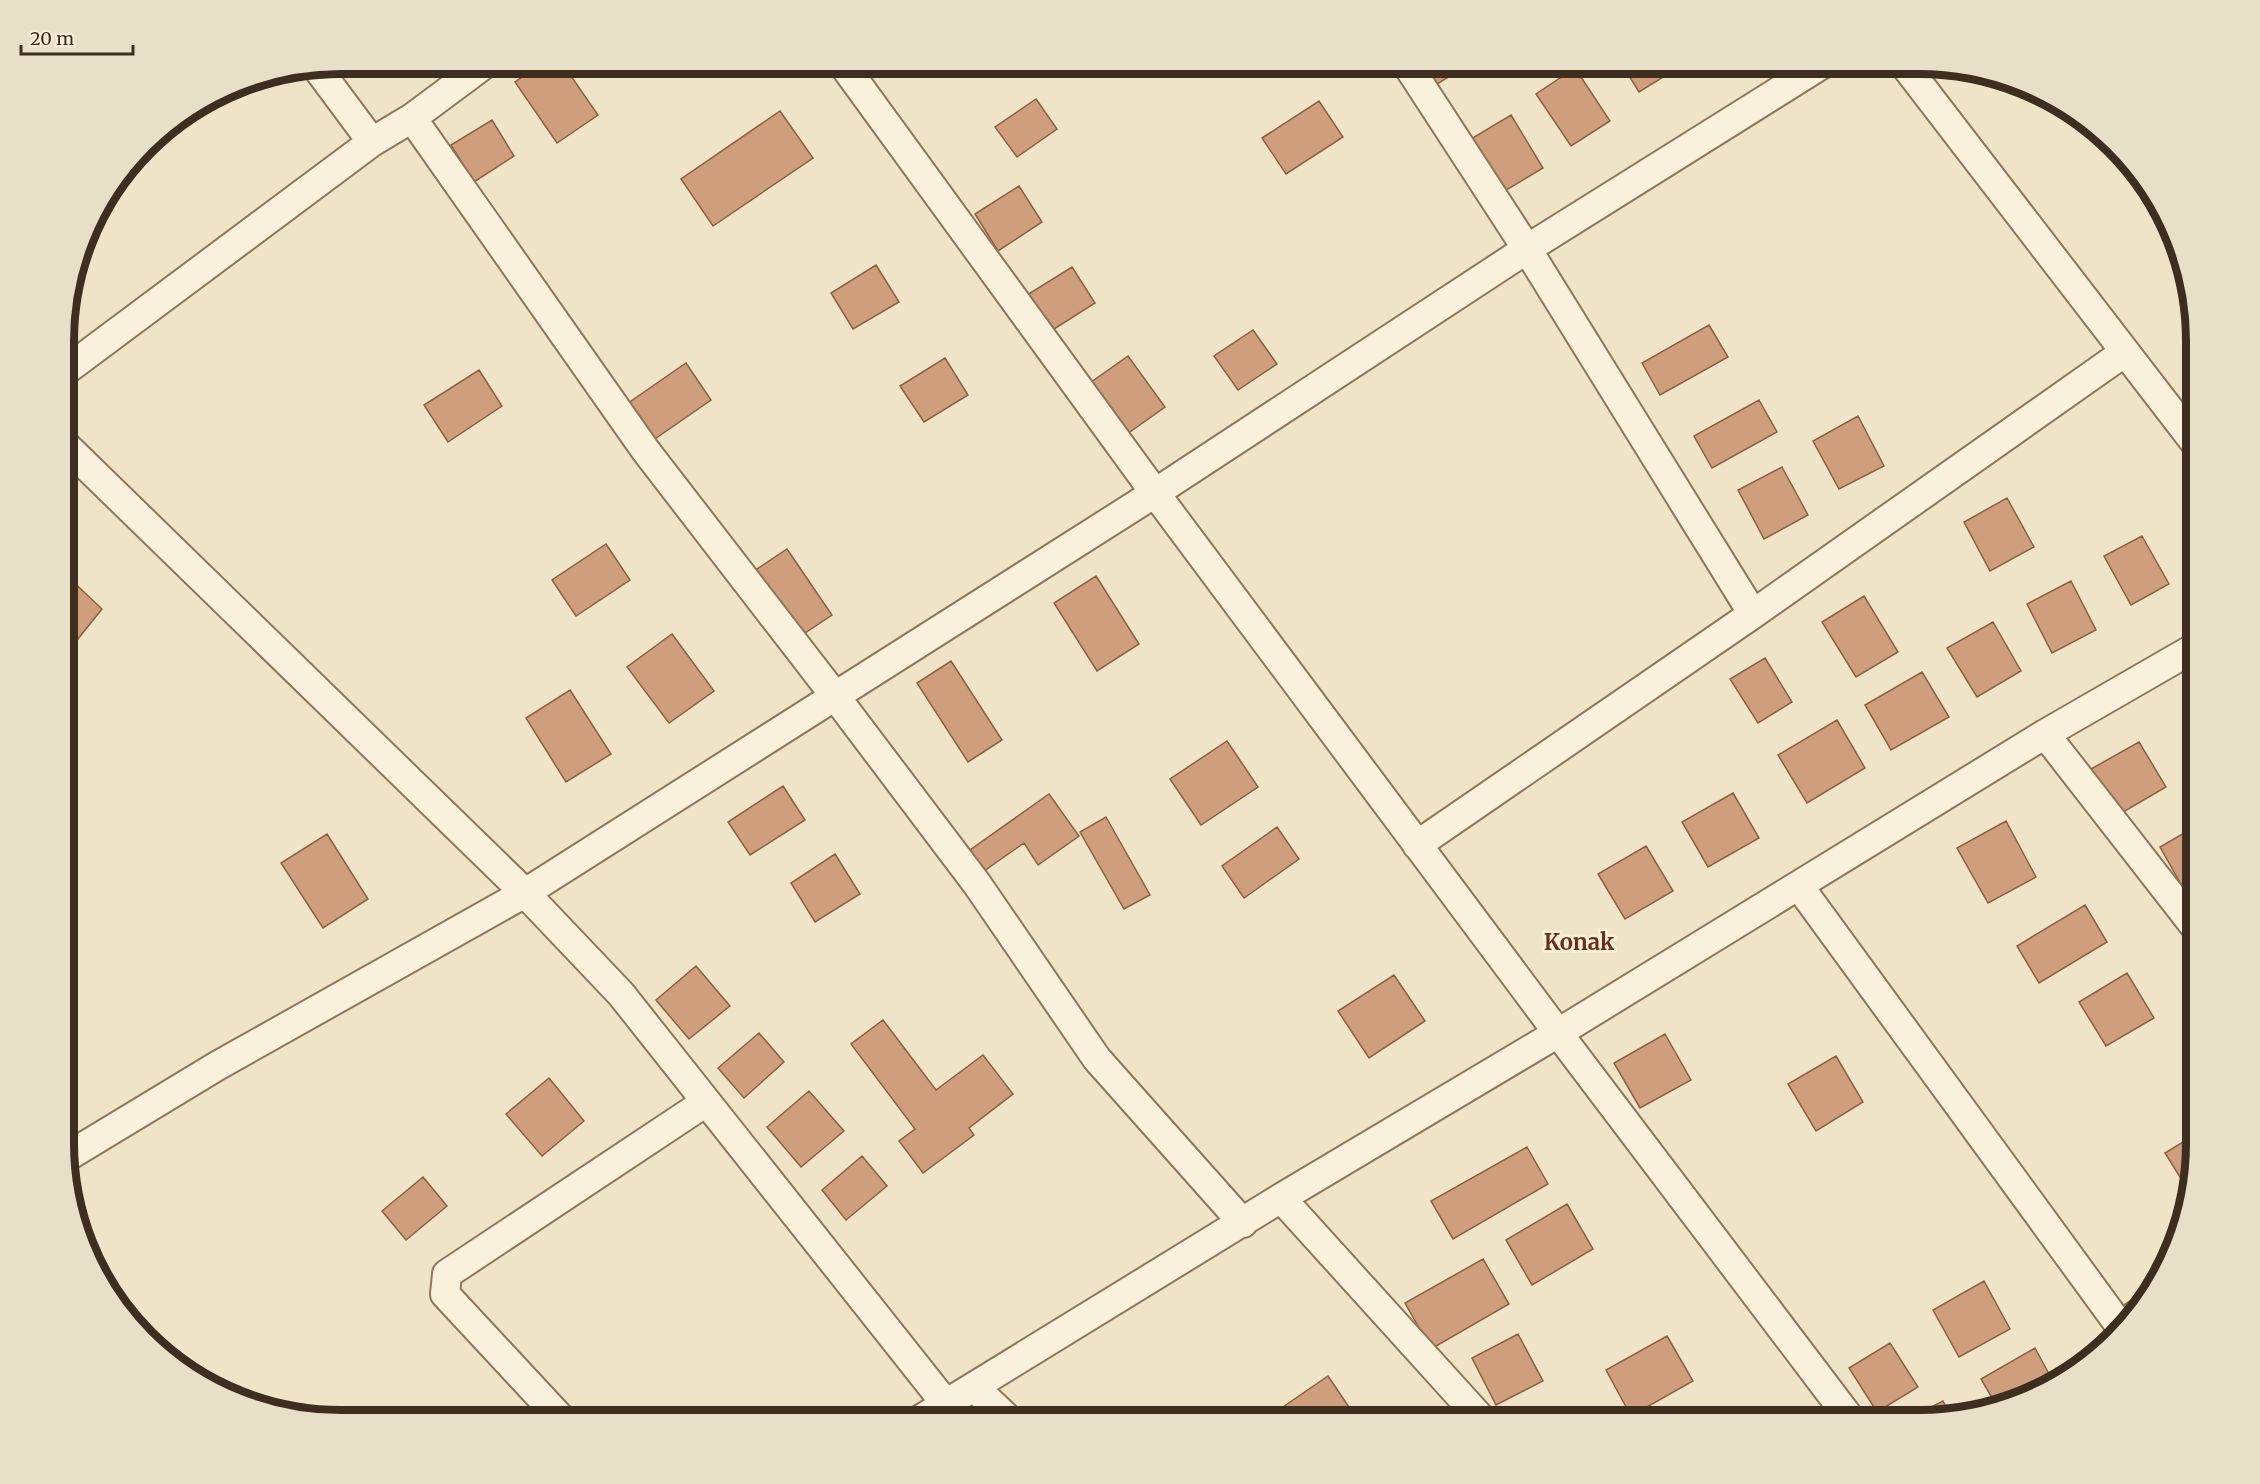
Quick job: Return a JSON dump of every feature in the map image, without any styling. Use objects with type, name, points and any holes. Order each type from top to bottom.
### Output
[{"type":"street","points":[[322,74],[372,142]]},
{"type":"street","points":[[74,364],[372,142],[412,118],[471,74]]},
{"type":"street","points":[[850,74],[1155,493],[1558,1033],[1843,1410]]},
{"type":"street","points":[[1413,74],[1527,249],[1753,614]]},
{"type":"street","points":[[74,1153],[217,1066],[525,893],[1155,493],[1527,249],[1806,74]]},
{"type":"street","points":[[1911,74],[2186,431]]},
{"type":"street","points":[[412,118],[646,451],[836,696],[977,884],[1097,1059],[1243,1223]]},
{"type":"street","points":[[1417,845],[1753,614],[2125,352]]},
{"type":"street","points":[[74,454],[525,893],[621,994],[945,1404]]},
{"type":"street","points":[[935,1410],[1281,1198],[1558,1033],[2045,734],[2186,653]]},
{"type":"street","points":[[2045,734],[2186,915]]},
{"type":"street","points":[[1799,886],[2117,1322]]},
{"type":"street","points":[[553,1410],[445,1294],[447,1274],[705,1102]]},
{"type":"street","points":[[1281,1198],[1473,1410]]},
{"type":"street","points":[[974,1387],[998,1410]]},
{"type":"building","points":[[527,74],[570,74],[598,115],[557,143],[515,82]]},
{"type":"building","points":[[1426,74],[1453,74],[1434,86]]},
{"type":"building","points":[[1566,74],[1579,74],[1610,121],[1571,146],[1536,94]]},
{"type":"building","points":[[1628,74],[1668,74],[1639,92]]},
{"type":"building","points":[[1036,99],[1057,129],[1017,157],[995,127]]},
{"type":"building","points":[[1319,101],[1343,137],[1286,174],[1262,138]]},
{"type":"building","points":[[780,111],[813,158],[713,226],[681,179]]},
{"type":"building","points":[[1511,115],[1543,168],[1503,192],[1471,139]]},
{"type":"building","points":[[492,120],[514,156],[474,182],[451,145]]},
{"type":"building","points":[[1019,186],[1042,222],[998,251],[975,214]]},
{"type":"building","points":[[876,265],[899,302],[853,329],[831,293]]},
{"type":"building","points":[[1072,267],[1095,303],[1051,331],[1027,295]]},
{"type":"building","points":[[1709,325],[1728,357],[1660,395],[1642,363]]},
{"type":"building","points":[[1253,330],[1277,364],[1238,390],[1214,356]]},
{"type":"building","points":[[1128,356],[1165,407],[1127,434],[1090,383]]},
{"type":"building","points":[[945,358],[968,395],[924,422],[900,386]]},
{"type":"building","points":[[686,363],[711,400],[649,443],[624,406]]},
{"type":"building","points":[[479,370],[502,406],[448,442],[424,405]]},
{"type":"building","points":[[1759,400],[1777,432],[1712,468],[1694,436]]},
{"type":"building","points":[[1858,416],[1884,466],[1839,489],[1813,441]]},
{"type":"building","points":[[1782,467],[1808,515],[1764,539],[1738,490]]},
{"type":"building","points":[[2007,498],[2034,547],[1990,571],[1964,522]]},
{"type":"building","points":[[2142,536],[2169,584],[2131,605],[2104,556]]},
{"type":"building","points":[[606,544],[630,580],[576,616],[552,580]]},
{"type":"building","points":[[787,549],[832,615],[796,639],[751,573]]},
{"type":"building","points":[[1096,576],[1139,644],[1097,671],[1054,603]]},
{"type":"building","points":[[2071,581],[2096,630],[2052,653],[2027,604]]},
{"type":"building","points":[[74,583],[102,609],[74,644]]},
{"type":"building","points":[[1864,596],[1898,652],[1856,677],[1822,622]]},
{"type":"building","points":[[1993,622],[2021,671],[1977,697],[1947,648]]},
{"type":"building","points":[[672,634],[714,691],[669,723],[627,667]]},
{"type":"building","points":[[1765,658],[1792,702],[1758,723],[1730,679]]},
{"type":"building","points":[[951,661],[1002,740],[968,762],[917,683]]},
{"type":"building","points":[[1922,672],[1949,717],[1891,750],[1865,705]]},
{"type":"building","points":[[570,690],[611,754],[566,782],[526,718]]},
{"type":"building","points":[[1837,720],[1865,768],[1807,803],[1778,755]]},
{"type":"building","points":[[1227,741],[1258,787],[1201,825],[1170,779]]},
{"type":"building","points":[[2139,742],[2166,787],[2118,815],[2091,769]]},
{"type":"building","points":[[783,786],[805,820],[750,855],[728,822]]},
{"type":"building","points":[[1733,793],[1759,838],[1708,867],[1682,822]]},
{"type":"building","points":[[1049,794],[1079,836],[1038,865],[1024,843],[984,871],[970,850]]},
{"type":"building","points":[[1106,817],[1150,895],[1124,909],[1080,832]]},
{"type":"building","points":[[2006,821],[2036,877],[1988,903],[1957,848]]},
{"type":"building","points":[[1277,827],[1299,859],[1244,898],[1222,866]]},
{"type":"building","points":[[2186,832],[2186,893],[2160,847]]},
{"type":"building","points":[[327,834],[368,899],[323,928],[281,863]]},
{"type":"building","points":[[1646,846],[1673,891],[1625,919],[1598,874]]},
{"type":"building","points":[[835,854],[860,894],[815,922],[791,883]]},
{"type":"building","points":[[2085,905],[2107,942],[2039,983],[2017,946]]},
{"type":"building","points":[[696,966],[730,1006],[689,1039],[656,1000]]},
{"type":"building","points":[[2127,973],[2154,1018],[2106,1046],[2079,1002]]},
{"type":"building","points":[[1394,975],[1425,1021],[1369,1058],[1338,1011]]},
{"type":"building","points":[[883,1020],[936,1090],[983,1055],[1013,1094],[969,1128],[974,1135],[923,1173],[899,1141],[915,1129],[851,1044]]},
{"type":"building","points":[[759,1033],[784,1062],[744,1098],[718,1068]]},
{"type":"building","points":[[1665,1034],[1691,1080],[1640,1108],[1614,1063]]},
{"type":"building","points":[[1836,1056],[1863,1102],[1816,1131],[1788,1084]]},
{"type":"building","points":[[549,1078],[584,1121],[542,1156],[506,1114]]},
{"type":"building","points":[[809,1091],[844,1131],[801,1167],[767,1127]]},
{"type":"building","points":[[2186,1140],[2183,1182],[2165,1153]]},
{"type":"building","points":[[1527,1147],[1548,1184],[1453,1239],[1431,1201]]},
{"type":"building","points":[[862,1156],[887,1186],[846,1220],[822,1190]]},
{"type":"building","points":[[423,1177],[447,1206],[406,1240],[382,1211]]},
{"type":"building","points":[[1567,1204],[1593,1249],[1532,1285],[1506,1240]]},
{"type":"building","points":[[1483,1259],[1509,1304],[1431,1349],[1405,1303]]},
{"type":"building","points":[[1984,1281],[2010,1329],[1959,1357],[1933,1310]]},
{"type":"building","points":[[2139,1295],[2125,1313],[2121,1307]]},
{"type":"building","points":[[1518,1334],[1543,1381],[1496,1405],[1472,1358]]},
{"type":"building","points":[[1667,1336],[1693,1381],[1642,1410],[1628,1410],[1606,1370]]},
{"type":"building","points":[[1890,1343],[1918,1387],[1880,1410],[1876,1410],[1849,1368]]},
{"type":"building","points":[[2035,1348],[2050,1376],[1993,1400],[1981,1379]]},
{"type":"building","points":[[1328,1376],[1349,1407],[1344,1410],[1279,1410]]},
{"type":"building","points":[[1943,1401],[1947,1409],[1937,1410],[1925,1410]]},
{"type":"district","name":"Konak","points":[[1579,942]]}]
